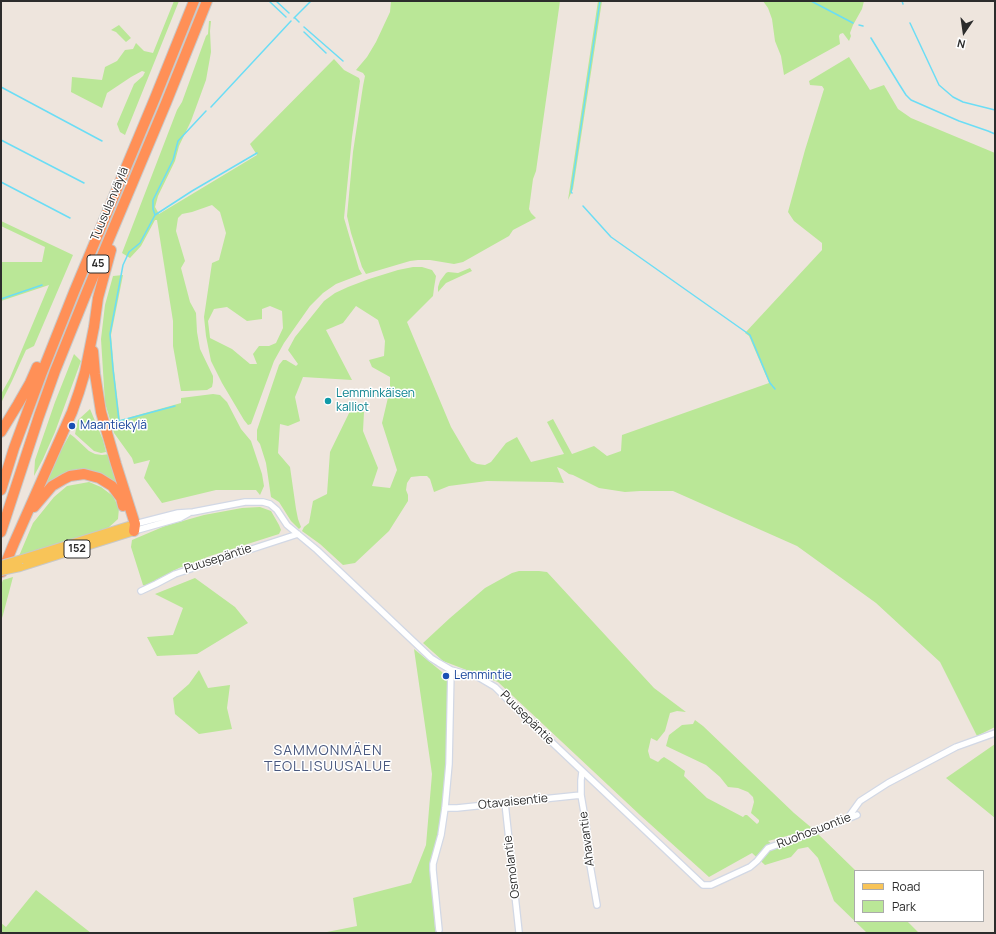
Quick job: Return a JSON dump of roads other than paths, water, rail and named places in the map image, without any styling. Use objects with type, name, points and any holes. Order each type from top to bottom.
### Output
[{"type":"highway","name":"Tuusulanväylä","points":[[1,490],[27,412],[74,292],[194,1]]},
{"type":"highway","name":"Tuusulanväylä","points":[[1,532],[36,422],[55,371],[207,1]]},
{"type":"highway","points":[[1,573],[72,412],[85,372],[102,280],[108,257],[116,236],[125,200]]},
{"type":"highway","points":[[1,432],[30,384],[74,292]]},
{"type":"highway","points":[[94,327],[94,374],[101,412],[133,527]]},
{"type":"highway","points":[[20,529],[34,507],[52,486],[70,476],[84,474],[99,478],[117,492],[133,527]]},
{"type":"main road","name":"152","points":[[1,573],[21,563],[133,527]]},
{"type":"main road","name":"152","points":[[1,565],[21,563]]},
{"type":"street","name":"Puusepäntie","points":[[133,527],[180,518],[193,512],[252,501],[266,502],[277,510],[287,525],[317,550],[431,658],[451,670],[478,677],[496,687],[582,772],[703,884],[711,885]]},
{"type":"street","name":"Puusepäntie","points":[[141,591],[175,574],[298,534]]},
{"type":"street","points":[[439,930],[433,864],[441,836],[445,808],[449,764],[451,670]]},
{"type":"street","points":[[846,819],[860,801],[888,783],[956,747],[995,733]]},
{"type":"street","name":"Ahavantie","points":[[582,772],[581,795],[586,824],[589,859],[597,905]]},
{"type":"street","name":"Otavaisentie","points":[[445,808],[581,795]]},
{"type":"street","name":"Osmolantie","points":[[504,803],[519,932]]},
{"type":"street","name":"Ruohosuontie","points":[[711,885],[750,867],[768,848],[857,815]]},
{"type":"waterway","points":[[269,1],[286,17]]},
{"type":"waterway","points":[[276,1],[289,13]]},
{"type":"waterway","points":[[294,18],[311,1]]},
{"type":"waterway","points":[[572,193],[600,1]]},
{"type":"waterway","points":[[811,1],[853,23]]},
{"type":"waterway","points":[[295,18],[299,22]]},
{"type":"waterway","points":[[211,107],[291,21]]},
{"type":"waterway","points":[[910,23],[939,85],[953,97],[963,102],[995,110]]},
{"type":"waterway","points":[[859,25],[863,26]]},
{"type":"waterway","points":[[304,27],[343,61]]},
{"type":"waterway","points":[[304,32],[326,53]]},
{"type":"waterway","points":[[871,38],[906,95],[911,100],[959,121],[995,134]]},
{"type":"waterway","points":[[1,87],[102,141]]},
{"type":"waterway","points":[[175,406],[119,421],[110,334],[123,265],[129,252],[140,243],[155,215],[153,200],[173,160],[178,141],[206,111]]},
{"type":"waterway","points":[[1,140],[84,183]]},
{"type":"waterway","points":[[155,215],[192,191],[257,153]]},
{"type":"waterway","points":[[1,182],[70,218]]},
{"type":"waterway","points":[[583,206],[611,237],[750,335],[770,383],[775,389]]},
{"type":"waterway","points":[[1,299],[42,285]]},
{"type":"place","name":"Lemminkäisen kalliot","points":[[328,401]]},
{"type":"place","name":"Maantiekylä","points":[[72,426]]},
{"type":"place","name":"Lemmintie","points":[[446,676]]},
{"type":"district","name":"SAMMONMÄEN TEOLLISUUSALUE","points":[[328,760]]}]
